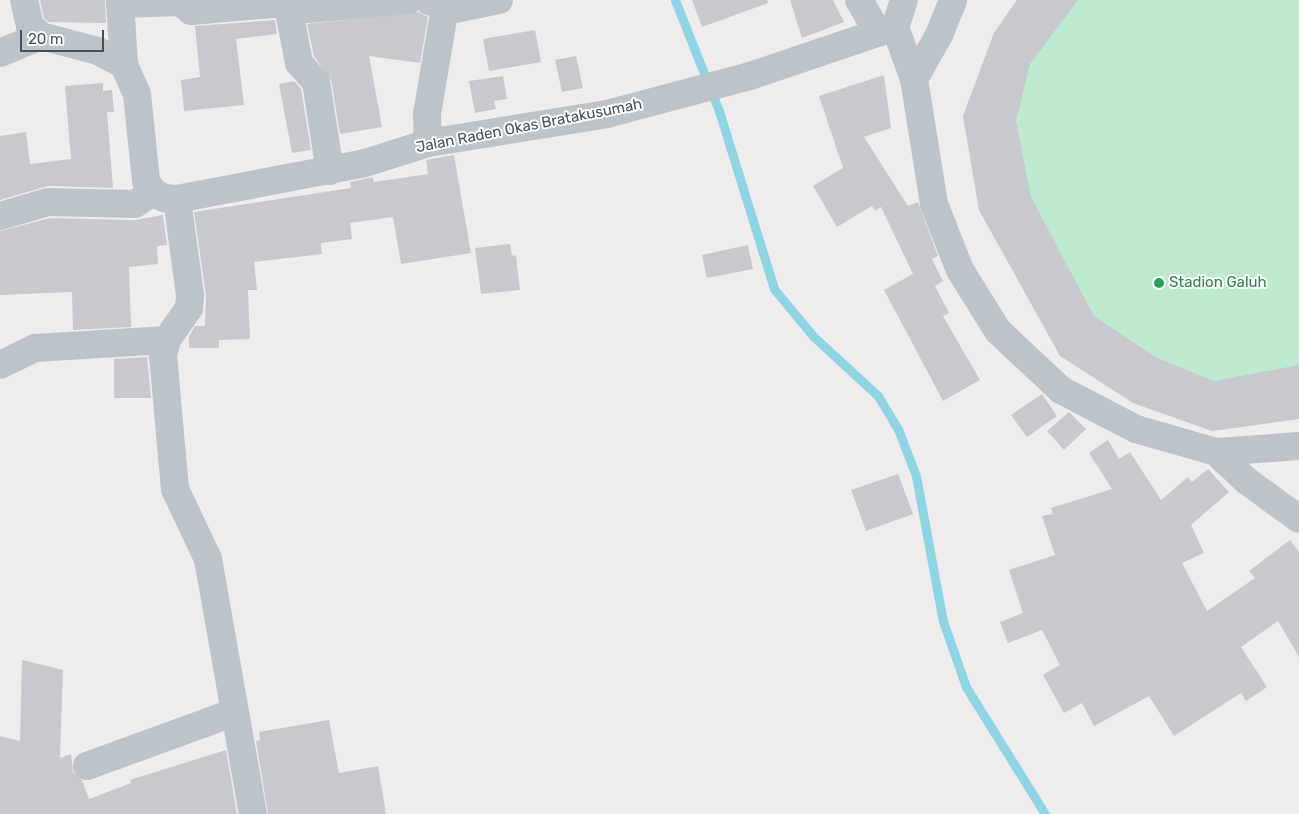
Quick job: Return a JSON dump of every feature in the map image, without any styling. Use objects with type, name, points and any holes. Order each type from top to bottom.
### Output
[{"type":"street","points":[[24,0],[30,26],[41,36],[98,51],[124,65]]},
{"type":"street","points":[[253,814],[233,712],[208,559],[175,489],[163,355],[167,340],[185,316],[190,295],[165,196],[143,172],[137,94],[124,65],[120,2],[183,1],[191,11],[275,4],[309,9],[409,0]]},
{"type":"street","points":[[428,143],[427,114],[434,4],[455,9],[499,0]]},
{"type":"street","points":[[859,0],[887,30],[914,79],[934,204],[960,270],[998,331],[1061,390],[1136,429],[1216,452],[1299,446]]},
{"type":"street","points":[[887,30],[904,0]]},
{"type":"street","points":[[914,79],[939,35],[953,0]]},
{"type":"street","points":[[288,6],[299,63],[316,82],[330,171]]},
{"type":"street","name":"Jalan Raden Okas Bratakusumah","points":[[0,216],[48,202],[135,204],[165,196],[330,171],[428,143],[607,114],[750,76],[887,30]]},
{"type":"street","points":[[0,53],[41,36]]},
{"type":"street","points":[[0,364],[35,348],[167,340]]},
{"type":"street","points":[[1216,452],[1247,481],[1299,518]]},
{"type":"street","points":[[87,766],[233,712]]},
{"type":"green space","name":"Stadion Galuh","points":[[1017,0],[1299,0],[1299,419],[1212,431],[1133,403],[979,210],[963,116],[994,33]]},
{"type":"building","points":[[40,0],[105,0],[106,23],[48,22],[44,18]]},
{"type":"building","points":[[692,0],[767,0],[768,3],[702,27]]},
{"type":"building","points":[[790,0],[833,0],[844,22],[802,38]]},
{"type":"building","points":[[1017,0],[1078,0],[1030,64],[1016,121],[1031,197],[1094,316],[1155,357],[1214,381],[1299,365],[1299,419],[1212,431],[1133,403],[1060,356],[979,210],[963,116],[994,33]]},
{"type":"building","points":[[418,12],[428,17],[420,63],[369,56],[382,127],[340,134],[331,80],[314,56],[307,24]]},
{"type":"building","points":[[275,20],[277,34],[236,39],[244,105],[184,111],[181,80],[200,77],[195,26]]},
{"type":"building","points":[[535,30],[541,62],[489,71],[483,39]]},
{"type":"building","points":[[576,56],[583,88],[562,92],[555,60]]},
{"type":"building","points":[[884,75],[891,128],[864,137],[908,206],[918,202],[938,256],[932,259],[943,281],[935,286],[949,313],[943,316],[980,380],[943,401],[884,290],[913,274],[881,207],[875,211],[872,206],[837,227],[813,186],[843,168],[819,96]]},
{"type":"building","points":[[503,76],[507,99],[494,101],[496,109],[475,113],[469,81]]},
{"type":"building","points":[[294,81],[301,89],[311,150],[292,153],[279,84]]},
{"type":"building","points":[[103,83],[103,91],[112,90],[114,112],[107,112],[113,188],[48,186],[0,200],[0,136],[26,132],[30,164],[71,159],[65,86]]},
{"type":"building","points":[[454,155],[471,253],[401,264],[393,217],[350,223],[352,239],[321,243],[322,254],[254,262],[257,290],[248,290],[250,339],[219,340],[219,348],[189,348],[189,336],[195,326],[205,326],[206,296],[194,212],[351,188],[350,182],[373,177],[374,182],[428,174],[426,160]]},
{"type":"building","points":[[163,215],[167,245],[157,246],[158,264],[129,267],[131,327],[73,330],[72,292],[0,295],[0,231],[50,218],[135,220]]},
{"type":"building","points":[[510,244],[512,256],[516,255],[520,290],[481,294],[475,248]]},
{"type":"building","points":[[748,245],[753,269],[707,278],[702,255]]},
{"type":"building","points":[[147,357],[151,398],[114,398],[114,359]]},
{"type":"building","points":[[1042,394],[1057,416],[1027,437],[1011,415]]},
{"type":"building","points":[[1069,412],[1086,429],[1064,450],[1047,431]]},
{"type":"building","points":[[1108,440],[1119,459],[1130,452],[1161,500],[1188,477],[1192,482],[1208,469],[1229,492],[1191,525],[1204,553],[1182,563],[1207,611],[1255,578],[1249,571],[1290,540],[1299,552],[1299,657],[1278,621],[1241,647],[1267,687],[1246,701],[1241,693],[1174,736],[1149,696],[1094,726],[1082,703],[1064,713],[1043,675],[1060,665],[1042,630],[1008,643],[1000,622],[1023,613],[1009,570],[1055,555],[1042,516],[1053,514],[1051,508],[1112,489],[1089,453]]},
{"type":"building","points":[[898,474],[913,514],[866,531],[851,490]]},
{"type":"building","points":[[22,660],[63,670],[60,758],[71,754],[73,772],[82,780],[89,799],[131,783],[130,780],[226,750],[237,814],[0,814],[0,736],[20,741]]},
{"type":"building","points":[[329,720],[339,773],[378,766],[386,814],[268,814],[256,741],[260,740],[259,732]]},
{"type":"waterway","points":[[675,0],[719,111],[774,289],[813,336],[878,396],[898,429],[916,476],[943,621],[966,687],[1045,814]]},
{"type":"place","name":"Stadion Galuh","points":[[1159,283]]}]
